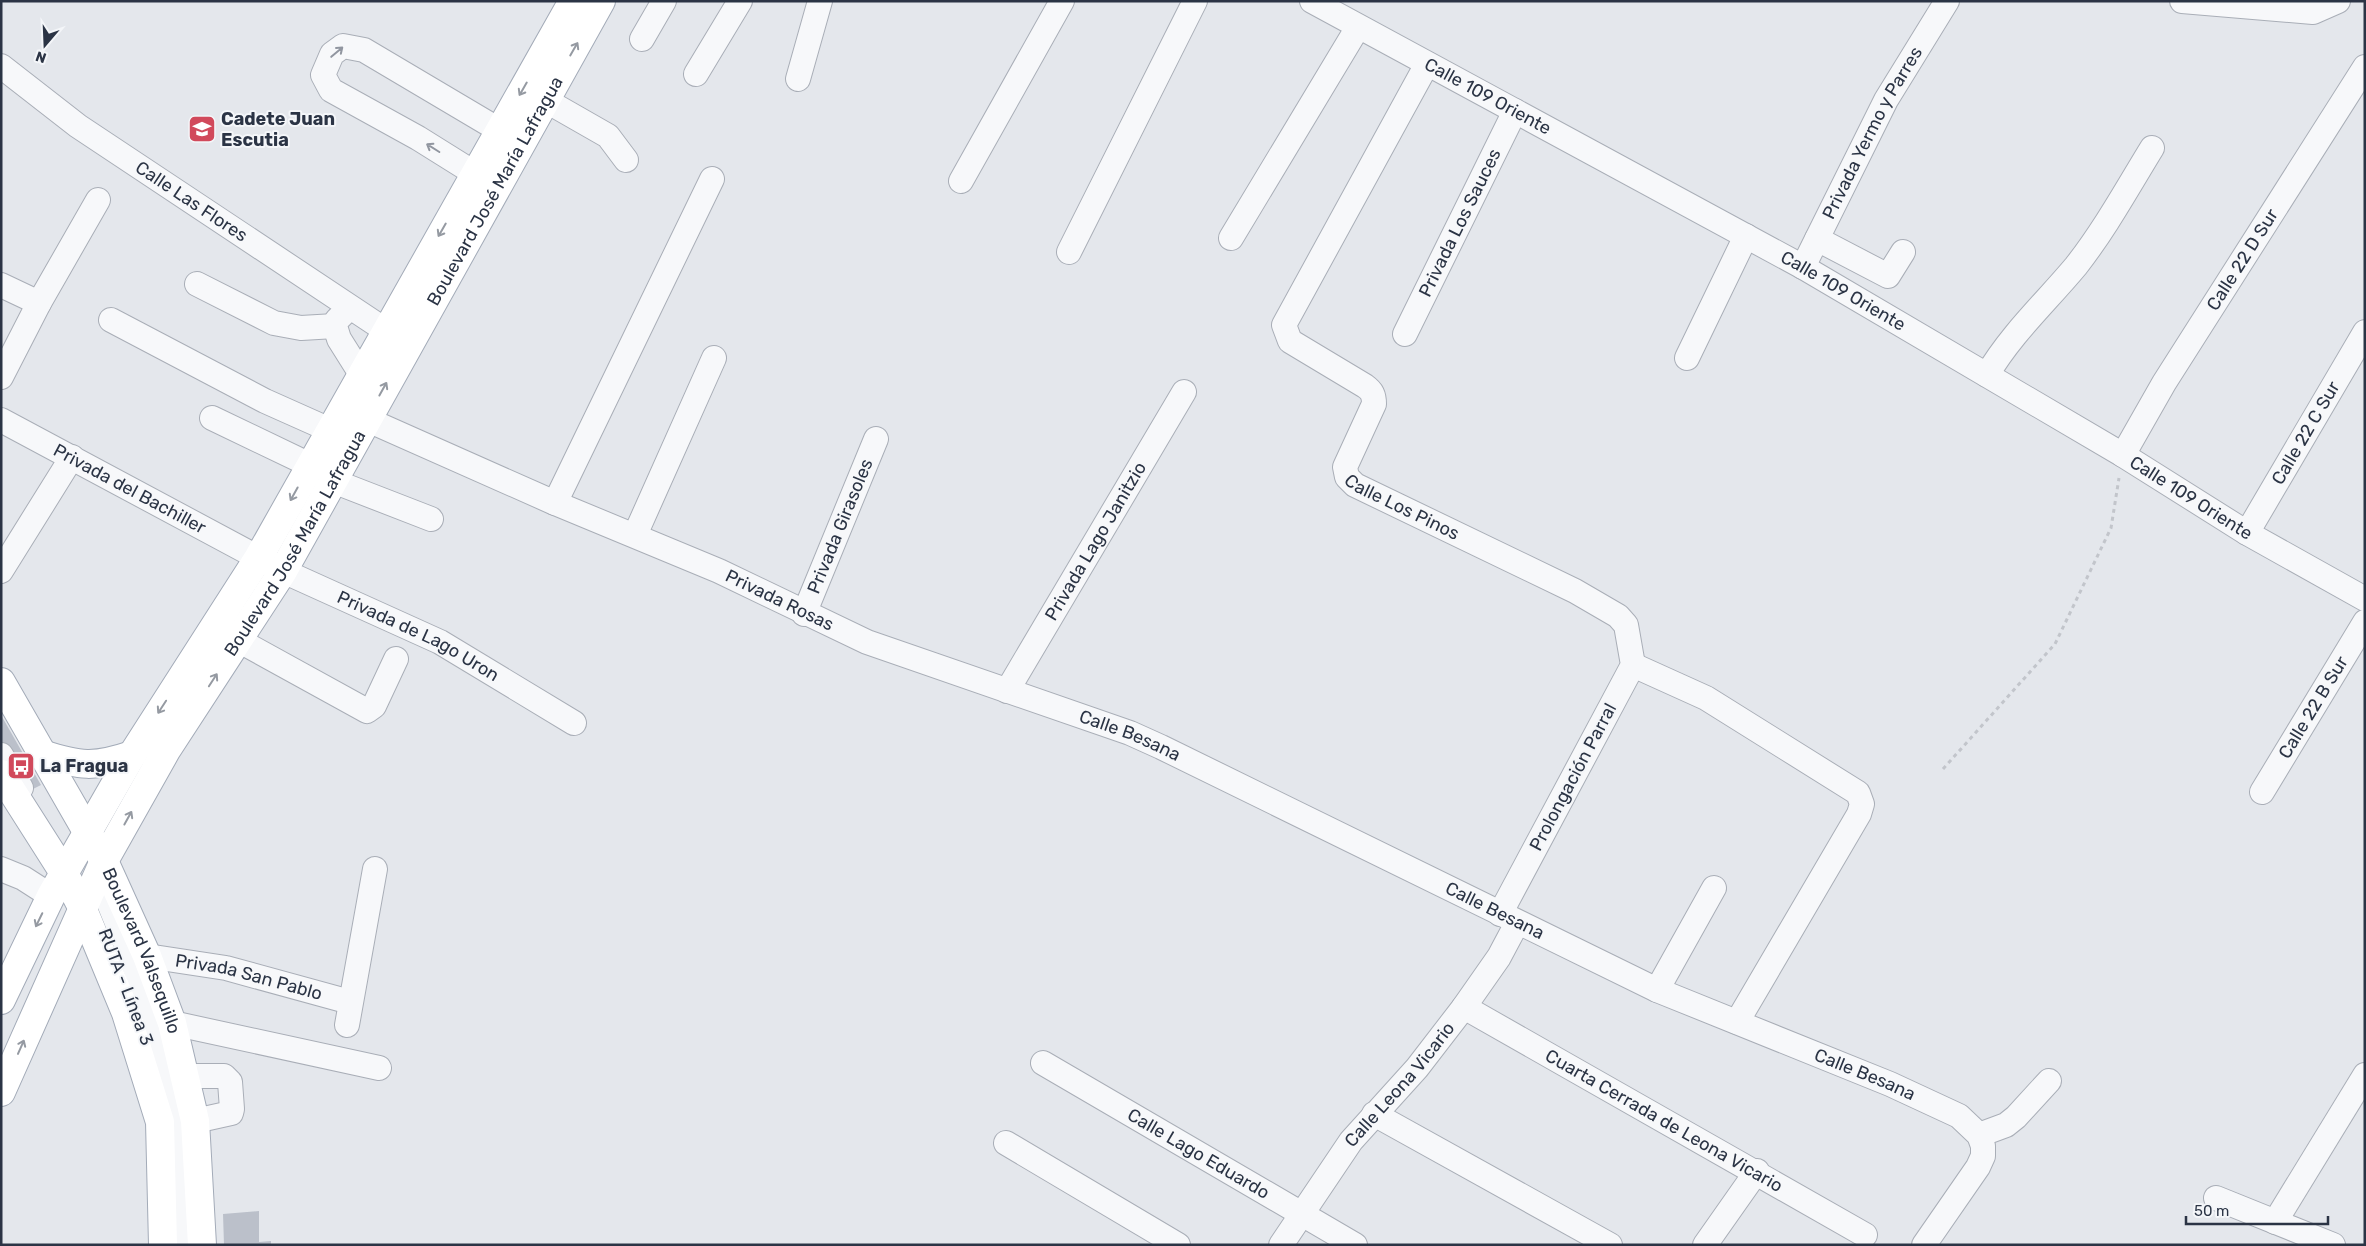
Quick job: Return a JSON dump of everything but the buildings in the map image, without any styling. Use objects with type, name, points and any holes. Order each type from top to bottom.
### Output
[{"type":"main road","name":"Boulevard José María Lafragua","points":[[1,1092],[93,884],[167,749],[283,571],[333,481],[346,419],[361,374],[573,1]]},
{"type":"main road","name":"Boulevard José María Lafragua","points":[[1,1000],[51,896],[132,755],[259,557],[310,465],[346,419],[545,100],[601,1]]},
{"type":"main road","name":"Boulevard Valsequillo","points":[[1,682],[42,754],[76,853],[93,884],[147,956],[172,1023],[195,1121],[202,1245]]},
{"type":"main road","points":[[42,754],[73,764],[88,765],[106,764],[132,755]]},
{"type":"main road","name":"Boulevard Valsequillo","points":[[1,774],[76,853],[93,884],[126,1013],[160,1122],[163,1245]]},
{"type":"street","points":[[642,39],[664,1]]},
{"type":"street","points":[[696,74],[740,1]]},
{"type":"street","points":[[798,80],[820,1]]},
{"type":"street","points":[[962,181],[1062,1]]},
{"type":"street","points":[[1068,252],[1195,1]]},
{"type":"street","name":"Privada Yermo y Parres","points":[[1803,267],[1886,100],[1948,1]]},
{"type":"street","points":[[2182,1],[2313,12],[2338,1]]},
{"type":"street","name":"Calle 109 Oriente","points":[[1322,4],[1358,27],[1803,267],[2123,455],[2247,532],[2365,599]]},
{"type":"street","points":[[1231,238],[1358,27]]},
{"type":"street","points":[[474,174],[418,138],[331,90],[323,75],[332,54],[343,46],[364,50],[499,130]]},
{"type":"street","name":"Calle Los Pinos","points":[[1427,64],[1284,325],[1286,334],[1290,341],[1371,390],[1374,404],[1345,467],[1346,477],[1355,485],[1575,591],[1618,616],[1626,625],[1633,664]]},
{"type":"street","name":"Calle Las Flores","points":[[1,66],[78,126],[385,330]]},
{"type":"street","name":"Calle 22 D Sur","points":[[2123,455],[2164,383],[2362,76]]},
{"type":"street","points":[[545,100],[608,136],[626,160]]},
{"type":"street","name":"Privada Los Sauces","points":[[1405,334],[1514,111]]},
{"type":"street","points":[[1987,375],[2001,351],[2076,265],[2094,241],[2152,148]]},
{"type":"street","points":[[555,503],[712,180]]},
{"type":"street","points":[[1,377],[39,304],[98,200]]},
{"type":"street","points":[[1687,358],[1746,236]]},
{"type":"street","points":[[1818,239],[1888,276],[1902,252]]},
{"type":"street","points":[[197,284],[274,323],[295,328],[335,326]]},
{"type":"street","points":[[1,285],[39,304]]},
{"type":"street","points":[[352,308],[341,316],[335,326],[339,338],[361,374]]},
{"type":"street","name":"Privada Rosas","points":[[111,320],[265,401],[346,419],[635,535],[719,571],[804,614],[867,642],[1007,691]]},
{"type":"street","name":"Calle 22 C Sur","points":[[2247,532],[2365,332]]},
{"type":"street","points":[[635,535],[714,358]]},
{"type":"street","name":"Privada Lago Janitzio","points":[[1007,691],[1184,392]]},
{"type":"street","points":[[212,418],[310,465]]},
{"type":"street","name":"Privada del Bachiller","points":[[1,420],[72,456],[207,531],[259,557]]},
{"type":"street","name":"Privada Girasoles","points":[[804,614],[876,439]]},
{"type":"street","points":[[1,572],[72,456]]},
{"type":"street","points":[[333,481],[431,518]]},
{"type":"street","name":"Privada de Lago Uron","points":[[259,557],[283,571],[440,642],[574,723]]},
{"type":"street","name":"Calle 22 B Sur","points":[[2262,792],[2365,622]]},
{"type":"street","points":[[238,640],[367,711],[374,706],[396,659]]},
{"type":"street","points":[[1633,664],[1706,698],[1858,793],[1861,799],[1859,814],[1737,1022]]},
{"type":"street","name":"Prolongación Parral","points":[[1509,918],[1633,664]]},
{"type":"street","name":"Calle Besana","points":[[1007,691],[1130,733],[1161,747],[1657,990],[1942,1107],[1965,1120],[1979,1135]]},
{"type":"street","points":[[1,704],[76,853]]},
{"type":"street","points":[[1,756],[76,853]]},
{"type":"street","points":[[1,869],[23,878],[51,896]]},
{"type":"street","points":[[346,1026],[375,869]]},
{"type":"street","points":[[93,884],[140,981],[170,1076],[181,1132],[185,1245]]},
{"type":"street","name":"RUTA - Línea 3","points":[[93,884],[155,1064],[171,1133],[173,1245]]},
{"type":"street","points":[[1657,990],[1714,888]]},
{"type":"street","name":"Calle Leona Vicario","points":[[1281,1245],[1351,1141],[1416,1068],[1464,1007],[1499,957],[1509,918]]},
{"type":"street","name":"Privada San Pablo","points":[[147,956],[226,968],[350,1002]]},
{"type":"street","name":"Cuarta Cerrada de Leona Vicario","points":[[1464,1007],[1606,1089],[1758,1171],[1865,1235]]},
{"type":"street","points":[[172,1023],[379,1068]]},
{"type":"street","name":"Calle Lago Eduardo","points":[[1043,1063],[1355,1245]]},
{"type":"street","points":[[2275,1222],[2365,1075]]},
{"type":"street","points":[[185,1076],[224,1076],[230,1082],[231,1113],[195,1121]]},
{"type":"street","points":[[1924,1245],[1978,1167],[1983,1156],[1983,1146],[1979,1135],[2006,1125],[2016,1117],[2049,1080]]},
{"type":"street","points":[[1374,1114],[1610,1245]]},
{"type":"street","points":[[1006,1143],[1178,1245]]},
{"type":"street","points":[[1705,1245],[1758,1171]]},
{"type":"street","points":[[2216,1198],[2333,1245]]},
{"type":"path","points":[[1943,769],[2055,644],[2111,528],[2123,455]]},
{"type":"place","name":"Cadete Juan Escutia","points":[[202,129]]},
{"type":"place","name":"La Fragua","points":[[21,766]]}]
